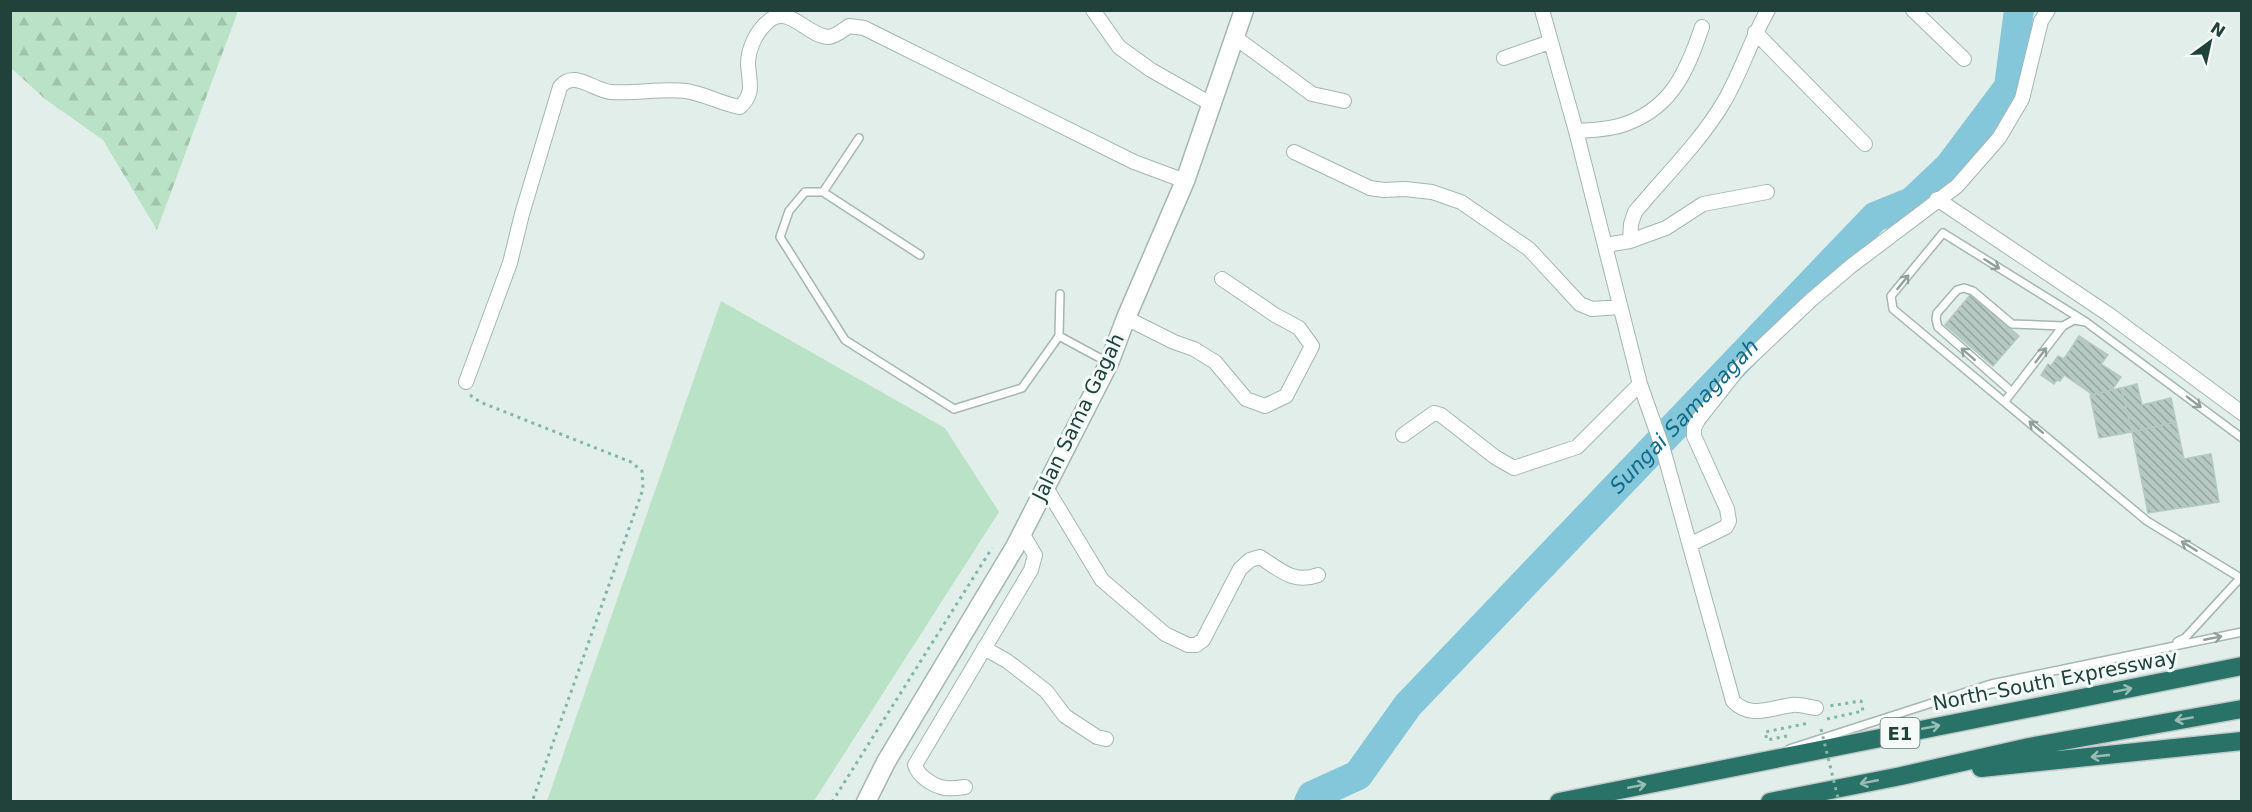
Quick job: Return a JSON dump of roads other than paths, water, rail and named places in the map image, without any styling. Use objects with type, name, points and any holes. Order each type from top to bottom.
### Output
[{"type":"highway","name":"North–South Expressway","points":[[1559,801],[2241,666]]},
{"type":"highway","name":"E1","points":[[1770,801],[1902,776],[2029,747],[2241,709]]},
{"type":"highway","points":[[1902,776],[2241,741]]},
{"type":"street","points":[[1093,10],[1119,47],[1151,70],[1211,104]]},
{"type":"street","name":"Jalan Sama Gagah","points":[[866,801],[886,762],[1022,533],[1109,363],[1125,318],[1185,182],[1244,10]]},
{"type":"street","points":[[1542,10],[1576,131],[1640,384],[1663,449],[1691,544],[1733,701],[1741,709],[1753,712],[1795,704],[1816,708]]},
{"type":"street","points":[[1630,241],[1631,224],[1635,212],[1708,127],[1724,103],[1755,32],[1768,10]]},
{"type":"street","points":[[1913,10],[1964,59]]},
{"type":"street","points":[[1691,544],[1726,527],[1729,521],[1727,509],[1694,436],[1694,428],[1698,420],[1739,368],[1811,300],[1851,266],[1957,186],[1999,138],[2022,99],[2041,21],[2048,10]]},
{"type":"street","points":[[466,382],[510,263],[560,87],[565,81],[572,79],[609,92],[688,91],[740,107],[752,89],[748,63],[753,41],[771,19],[782,16],[792,19],[817,34],[828,37],[849,26],[864,28],[1134,162],[1185,182]]},
{"type":"street","points":[[1576,131],[1617,127],[1646,116],[1665,100],[1679,81],[1692,58],[1702,27]]},
{"type":"street","points":[[1755,32],[1865,144]]},
{"type":"street","points":[[1236,38],[1312,94],[1344,101]]},
{"type":"street","points":[[1504,58],[1550,42]]},
{"type":"street","points":[[1294,152],[1370,188],[1432,192],[1461,202],[1529,249],[1580,304],[1592,309],[1619,308]]},
{"type":"street","points":[[1605,245],[1630,241],[1666,228],[1703,204],[1767,192]]},
{"type":"street","points":[[1937,199],[2108,314],[2241,413]]},
{"type":"street","points":[[1125,318],[1174,342],[1194,349],[1215,362],[1246,399],[1265,406],[1277,402],[1286,396],[1312,346],[1299,328],[1275,315],[1222,279]]},
{"type":"street","points":[[1403,435],[1434,413],[1441,415],[1495,457],[1514,468],[1577,447],[1640,384]]},
{"type":"street","points":[[1045,486],[1102,580],[1165,634],[1188,645],[1196,645],[1203,640],[1240,569],[1250,560],[1260,557],[1290,576],[1306,580],[1318,575]]},
{"type":"street","points":[[965,787],[944,788],[917,771],[915,765],[1031,570],[1035,555],[1022,533]]},
{"type":"street","points":[[984,648],[1007,661],[1046,691],[1065,716],[1097,737],[1106,739]]},
{"type":"lane","points":[[823,192],[859,138]]},
{"type":"lane","points":[[920,255],[823,192],[805,192],[789,212],[780,237],[845,340],[954,409],[1022,388],[1059,336],[1060,294]]},
{"type":"lane","points":[[2167,646],[2186,638],[2240,577],[2147,520],[1893,309],[1891,296],[1943,233],[2086,322],[2241,438]]},
{"type":"lane","points":[[2012,392],[1938,327],[1937,313],[1957,290],[1964,288],[1973,291],[2012,324],[2063,326]]},
{"type":"lane","points":[[2005,401],[2063,326],[2074,320],[2086,322]]},
{"type":"lane","points":[[1059,336],[1109,363]]},
{"type":"lane","points":[[1763,761],[1797,746],[1991,684],[2241,632]]},
{"type":"waterway","name":"Sungai Samagagah","points":[[1309,802],[1312,796],[1358,775],[1408,705],[1875,217],[1912,202],[1949,167],[2009,87],[2019,10]]}]
